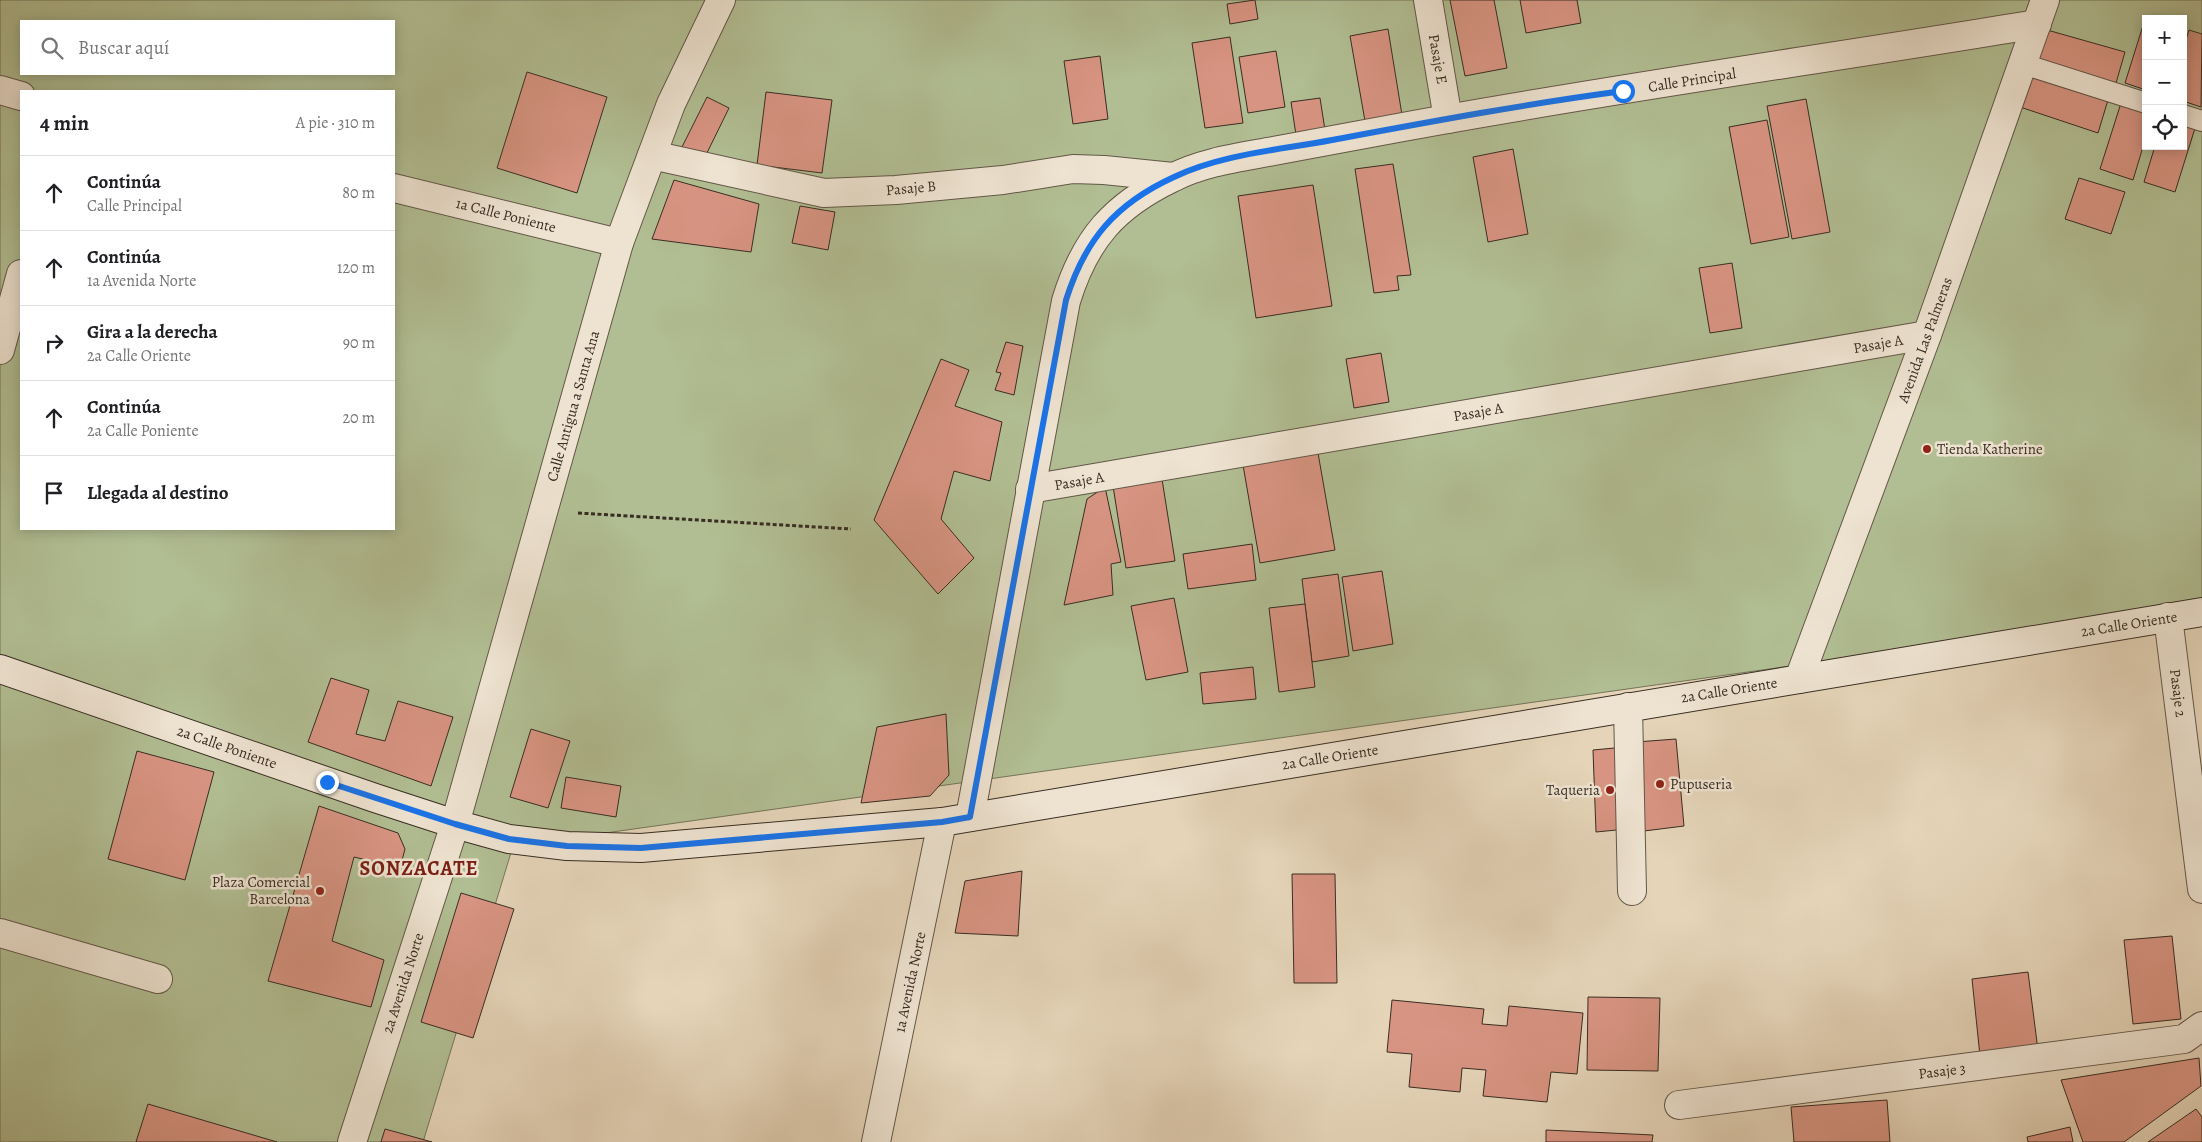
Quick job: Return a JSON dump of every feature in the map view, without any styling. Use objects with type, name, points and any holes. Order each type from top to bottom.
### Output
[{"type":"street","name":"Calle Antigua a Santa Ana","points":[[455,824],[619,243],[671,104],[721,0]]},
{"type":"street","name":"Pasaje E","points":[[1428,0],[1448,119]]},
{"type":"street","name":"Calle Principal","points":[[1173,177],[1218,161],[2041,12]]},
{"type":"street","name":"Avenida Las Palmeras","points":[[1799,679],[1927,335],[2041,12]]},
{"type":"street","points":[[0,90],[20,96]]},
{"type":"street","name":"Pasaje B","points":[[652,155],[824,194],[896,190],[1003,180],[1073,169],[1173,177]]},
{"type":"street","points":[[970,817],[1066,300],[1079,262],[1102,227],[1139,197],[1173,177]]},
{"type":"street","name":"1a Calle Poniente","points":[[395,188],[619,243]]},
{"type":"street","points":[[0,350],[20,278]]},
{"type":"street","name":"Pasaje A","points":[[1030,489],[1927,335]]},
{"type":"street","name":"2a Calle Oriente","points":[[455,824],[509,839],[567,846],[641,848],[942,822],[2202,612]]},
{"type":"street","name":"Pasaje 2","points":[[2168,617],[2202,889]]},
{"type":"street","name":"2a Calle Poniente","points":[[0,669],[455,824]]},
{"type":"street","points":[[1628,707],[1632,891]]},
{"type":"street","name":"1a Avenida Norte","points":[[876,1142],[942,822]]},
{"type":"street","name":"2a Avenida Norte","points":[[352,1142],[455,824]]},
{"type":"street","points":[[0,932],[158,980]]},
{"type":"street","name":"Pasaje 3","points":[[1679,1106],[2184,1039],[2202,1026]]},
{"type":"lane","points":[[2023,64],[2142,102]]},
{"type":"lane","points":[[2187,116],[2202,121]]},
{"type":"path","points":[[543,511],[851,529]]},
{"type":"green space","points":[[0,0],[2202,0],[2202,608],[513,846],[423,1142],[0,1142]]},
{"type":"building","points":[[1255,0],[1258,19],[1230,24],[1227,4]]},
{"type":"building","points":[[1450,0],[1494,0],[1507,68],[1465,76]]},
{"type":"building","points":[[1520,0],[1577,0],[1581,23],[1526,33]]},
{"type":"building","points":[[2040,28],[2125,52],[2116,83],[2031,60]]},
{"type":"building","points":[[1388,29],[1402,115],[1365,121],[1350,36]]},
{"type":"building","points":[[2142,29],[2142,89],[2125,83]]},
{"type":"building","points":[[2189,30],[2202,34],[2201,107],[2187,102],[2187,37]]},
{"type":"building","points":[[1230,37],[1243,123],[1205,128],[1192,43]]},
{"type":"building","points":[[1276,51],[1285,107],[1248,113],[1239,57]]},
{"type":"building","points":[[1100,56],[1108,119],[1073,124],[1064,61]]},
{"type":"building","points":[[527,72],[607,97],[577,193],[497,168]]},
{"type":"building","points":[[2024,73],[2108,100],[2098,133],[2014,105]]},
{"type":"building","points":[[766,92],[832,100],[822,173],[757,165]]},
{"type":"building","points":[[707,97],[729,108],[704,159],[681,149]]},
{"type":"building","points":[[1320,98],[1325,130],[1296,135],[1291,102]]},
{"type":"building","points":[[1806,99],[1830,232],[1792,239],[1767,106]]},
{"type":"building","points":[[2121,103],[2142,109],[2142,150],[2133,180],[2100,169]]},
{"type":"building","points":[[1767,120],[1789,237],[1751,244],[1729,127]]},
{"type":"building","points":[[2187,122],[2196,125],[2175,192],[2144,182],[2154,150],[2187,150]]},
{"type":"building","points":[[1513,149],[1528,234],[1488,242],[1473,157]]},
{"type":"building","points":[[1393,164],[1411,275],[1397,276],[1399,290],[1374,293],[1355,169]]},
{"type":"building","points":[[2079,178],[2125,192],[2111,234],[2065,219]]},
{"type":"building","points":[[674,180],[759,204],[751,252],[652,239]]},
{"type":"building","points":[[1313,185],[1332,306],[1256,318],[1238,196]]},
{"type":"building","points":[[800,206],[835,212],[828,250],[792,243]]},
{"type":"building","points":[[1732,263],[1742,328],[1710,333],[1699,268]]},
{"type":"building","points":[[1006,342],[1023,346],[1014,395],[995,390],[1001,373],[996,372]]},
{"type":"building","points":[[1381,353],[1389,402],[1354,408],[1346,359]]},
{"type":"building","points":[[941,359],[969,370],[955,406],[1002,422],[990,481],[954,471],[941,519],[974,558],[938,594],[874,520]]},
{"type":"building","points":[[1318,453],[1335,550],[1260,563],[1243,465]]},
{"type":"building","points":[[1162,479],[1175,561],[1126,568],[1113,486]]},
{"type":"building","points":[[1105,487],[1121,562],[1111,564],[1113,595],[1064,605],[1087,499]]},
{"type":"building","points":[[1252,544],[1256,580],[1188,589],[1183,554]]},
{"type":"building","points":[[1382,571],[1393,644],[1353,651],[1342,577]]},
{"type":"building","points":[[1338,574],[1349,656],[1312,662],[1302,579]]},
{"type":"building","points":[[1174,598],[1188,672],[1146,680],[1131,606]]},
{"type":"building","points":[[1305,604],[1315,687],[1279,692],[1269,608]]},
{"type":"building","points":[[1253,667],[1256,699],[1203,704],[1200,673]]},
{"type":"building","points":[[331,678],[369,690],[356,734],[385,741],[398,701],[453,717],[431,786],[308,742]]},
{"type":"building","points":[[946,714],[949,775],[930,796],[861,803],[877,727]]},
{"type":"building","points":[[531,729],[570,741],[548,808],[510,797]]},
{"type":"building","name":"Pupuseria","points":[[1676,739],[1684,826],[1644,831],[1636,742]]},
{"type":"building","name":"Taqueria","points":[[1625,747],[1627,829],[1596,832],[1593,750]]},
{"type":"building","points":[[137,751],[214,772],[185,880],[108,859]]},
{"type":"building","points":[[566,777],[621,786],[616,817],[561,808]]},
{"type":"building","name":"Plaza Comercial Barcelona","points":[[319,806],[398,833],[405,849],[400,868],[354,857],[332,941],[384,960],[371,1007],[268,981]]},
{"type":"building","points":[[1022,871],[1018,936],[955,933],[965,881]]},
{"type":"building","points":[[1292,874],[1335,874],[1337,983],[1294,983]]},
{"type":"building","points":[[461,893],[514,909],[473,1038],[421,1022]]},
{"type":"building","points":[[2172,936],[2181,1019],[2133,1024],[2124,940]]},
{"type":"building","points":[[2028,972],[2038,1050],[1980,1056],[1972,979]]},
{"type":"building","points":[[1588,997],[1660,998],[1658,1071],[1587,1070]]},
{"type":"building","points":[[1392,1000],[1484,1009],[1482,1024],[1507,1026],[1509,1006],[1583,1013],[1577,1074],[1551,1072],[1547,1102],[1483,1096],[1486,1070],[1462,1068],[1460,1092],[1409,1087],[1412,1054],[1387,1052]]},
{"type":"building","points":[[2199,1058],[2201,1086],[2124,1142],[2083,1142],[2061,1080]]},
{"type":"building","points":[[1887,1100],[1890,1142],[1794,1142],[1791,1107]]},
{"type":"building","points":[[148,1104],[277,1142],[136,1142]]},
{"type":"building","points":[[2196,1109],[2202,1117],[2202,1142],[2148,1142]]},
{"type":"building","points":[[2070,1127],[2073,1142],[2028,1142],[2027,1137]]},
{"type":"building","points":[[385,1129],[432,1142],[381,1142]]},
{"type":"building","points":[[1546,1130],[1653,1135],[1652,1142],[1546,1142]]},
{"type":"place","name":"Tienda Katherine","points":[[1927,449]]},
{"type":"place","name":"Pupuseria","points":[[1660,784]]},
{"type":"place","name":"Taqueria","points":[[1610,790]]},
{"type":"place","name":"Plaza Comercial Barcelona","points":[[320,891]]},
{"type":"district","name":"SONZACATE","points":[[419,868]]},
{"type":"route","points":[[327,782],[455,824],[509,839],[567,846],[641,848],[942,822],[970,817],[1066,300],[1079,262],[1090,242],[1102,227],[1118,212],[1139,197],[1173,177],[1218,161],[1448,119],[1623,91]]}]
